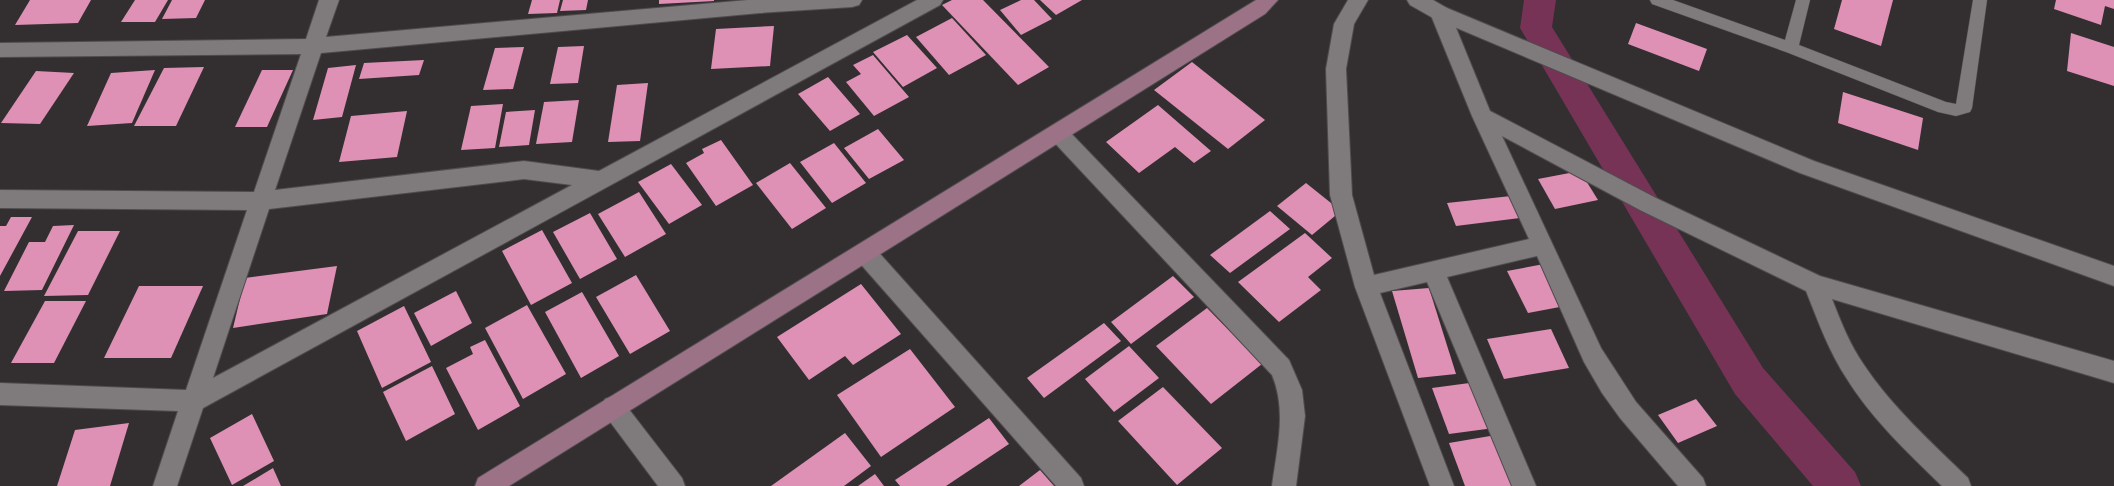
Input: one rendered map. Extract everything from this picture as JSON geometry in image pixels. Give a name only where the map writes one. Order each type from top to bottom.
[{"type":"main road","points":[[487,486],[1258,9],[1268,0]]},
{"type":"street","points":[[165,486],[329,0]]},
{"type":"street","points":[[0,50],[314,46],[761,3],[852,0]]},
{"type":"street","points":[[0,394],[193,401],[933,0]]},
{"type":"street","points":[[1358,0],[1344,24],[1336,69],[1341,195],[1366,287],[1442,486]]},
{"type":"street","points":[[1417,0],[1440,13],[1807,167],[2114,276]]},
{"type":"street","points":[[1440,13],[1482,116],[1543,245],[1592,355],[1610,385],[1628,410],[1694,486]]},
{"type":"street","points":[[1482,116],[1648,204],[1815,284],[2114,372]]},
{"type":"street","points":[[1058,133],[1281,368],[1290,390],[1293,416],[1284,486]]},
{"type":"street","points":[[0,199],[261,201],[524,170],[601,180]]},
{"type":"street","points":[[1366,287],[1543,245]]},
{"type":"street","points":[[865,253],[1072,486]]},
{"type":"street","points":[[1434,272],[1524,486]]},
{"type":"street","points":[[1815,284],[1840,344],[1863,382],[1927,455],[1959,486]]},
{"type":"street","points":[[613,408],[673,486]]},
{"type":"lane","points":[[1656,0],[1791,48],[1944,108],[1956,110],[1964,108],[1980,0]]},
{"type":"lane","points":[[1791,48],[1803,0]]},
{"type":"building","points":[[30,0],[91,0],[78,23],[15,25]]},
{"type":"building","points":[[135,0],[168,0],[155,22],[121,22]]},
{"type":"building","points":[[172,0],[205,0],[196,18],[162,19]]},
{"type":"building","points":[[532,0],[560,0],[557,13],[528,14]]},
{"type":"building","points":[[563,0],[588,0],[586,10],[560,11]]},
{"type":"building","points":[[659,0],[714,0],[714,1],[659,4]]},
{"type":"building","points":[[952,0],[983,0],[1049,67],[1018,85],[942,5]]},
{"type":"building","points":[[1021,0],[1034,0],[1052,19],[1021,35],[1000,10]]},
{"type":"building","points":[[1040,0],[1082,0],[1056,15]]},
{"type":"building","points":[[1842,0],[1893,0],[1881,46],[1834,29]]},
{"type":"building","points":[[2056,0],[2114,0],[2114,9],[2105,6],[2101,25],[2054,9]]},
{"type":"building","points":[[952,18],[986,55],[949,75],[916,37]]},
{"type":"building","points":[[1636,23],[1707,49],[1699,71],[1628,44]]},
{"type":"building","points":[[774,26],[770,66],[711,69],[716,29]]},
{"type":"building","points":[[2071,33],[2114,47],[2114,86],[2067,71]]},
{"type":"building","points":[[907,35],[937,68],[903,87],[873,52]]},
{"type":"building","points":[[584,46],[578,83],[550,84],[558,47]]},
{"type":"building","points":[[524,47],[513,89],[483,90],[495,48]]},
{"type":"building","points":[[873,55],[909,97],[874,116],[846,82],[861,74],[853,65]]},
{"type":"building","points":[[424,60],[419,75],[359,79],[364,63]]},
{"type":"building","points":[[1192,62],[1265,120],[1228,149],[1154,90]]},
{"type":"building","points":[[356,65],[342,117],[313,120],[328,68]]},
{"type":"building","points":[[204,67],[176,126],[134,126],[164,68]]},
{"type":"building","points":[[155,70],[132,123],[87,126],[111,73]]},
{"type":"building","points":[[262,70],[293,70],[267,127],[235,127]]},
{"type":"building","points":[[36,71],[74,73],[40,124],[1,123]]},
{"type":"building","points":[[828,77],[860,114],[830,131],[798,94]]},
{"type":"building","points":[[648,83],[640,141],[608,142],[617,85]]},
{"type":"building","points":[[1843,92],[1923,118],[1918,150],[1838,123]]},
{"type":"building","points":[[579,100],[572,142],[536,144],[544,102]]},
{"type":"building","points":[[503,104],[495,148],[461,150],[471,106]]},
{"type":"building","points":[[1158,105],[1211,151],[1194,163],[1175,147],[1139,173],[1106,142]]},
{"type":"building","points":[[535,110],[529,145],[499,147],[506,112]]},
{"type":"building","points":[[407,111],[397,157],[339,162],[351,116]]},
{"type":"building","points":[[878,129],[904,160],[869,179],[844,148]]},
{"type":"building","points":[[721,140],[753,185],[716,206],[686,163],[704,153],[702,149]]},
{"type":"building","points":[[834,143],[866,183],[832,203],[800,162]]},
{"type":"building","points":[[790,163],[826,208],[792,229],[756,183]]},
{"type":"building","points":[[671,164],[702,205],[669,224],[638,182]]},
{"type":"building","points":[[1580,171],[1598,200],[1555,209],[1538,179]]},
{"type":"building","points":[[1306,183],[1341,211],[1312,235],[1277,206]]},
{"type":"building","points":[[639,192],[666,234],[625,257],[598,214]]},
{"type":"building","points":[[1511,196],[1520,218],[1456,226],[1447,203]]},
{"type":"building","points":[[1270,211],[1290,229],[1230,273],[1210,255]]},
{"type":"building","points":[[590,213],[617,259],[580,279],[553,232]]},
{"type":"building","points":[[11,217],[32,217],[0,276],[0,226],[6,226]]},
{"type":"building","points":[[74,225],[42,290],[4,291],[29,242],[45,242],[53,226]]},
{"type":"building","points":[[542,230],[572,283],[531,305],[502,251]]},
{"type":"building","points":[[78,231],[120,231],[88,295],[44,296]]},
{"type":"building","points":[[1305,233],[1332,258],[1308,277],[1321,290],[1279,322],[1238,282]]},
{"type":"building","points":[[1544,264],[1565,306],[1528,313],[1507,271]]},
{"type":"building","points":[[337,266],[327,314],[233,328],[245,278]]},
{"type":"building","points":[[636,275],[670,331],[630,354],[596,297]]},
{"type":"building","points":[[1173,276],[1194,297],[1131,344],[1111,322]]},
{"type":"building","points":[[861,284],[901,334],[853,365],[845,356],[809,380],[777,337]]},
{"type":"building","points":[[139,286],[203,286],[171,358],[104,358]]},
{"type":"building","points":[[1429,288],[1456,374],[1418,378],[1392,291]]},
{"type":"building","points":[[456,291],[472,323],[431,346],[414,313]]},
{"type":"building","points":[[582,292],[619,356],[581,378],[545,312]]},
{"type":"building","points":[[45,301],[86,301],[54,363],[11,363]]},
{"type":"building","points":[[527,305],[566,374],[523,399],[485,328]]},
{"type":"building","points":[[404,306],[431,362],[382,388],[357,331]]},
{"type":"building","points":[[1207,308],[1262,364],[1211,404],[1156,346]]},
{"type":"building","points":[[1104,323],[1121,341],[1044,398],[1027,378]]},
{"type":"building","points":[[1551,329],[1569,368],[1504,379],[1487,339]]},
{"type":"building","points":[[485,340],[520,406],[478,430],[446,368],[473,354],[470,347]]},
{"type":"building","points":[[1129,346],[1159,378],[1114,412],[1085,379]]},
{"type":"building","points":[[910,349],[955,407],[881,457],[837,395]]},
{"type":"building","points":[[432,366],[455,414],[406,441],[383,392]]},
{"type":"building","points":[[1477,382],[1494,428],[1449,434],[1432,388]]},
{"type":"building","points":[[1163,387],[1222,448],[1177,485],[1118,421]]},
{"type":"building","points":[[1696,399],[1717,426],[1678,443],[1658,415]]},
{"type":"building","points":[[252,414],[274,461],[232,485],[210,438]]},
{"type":"building","points":[[989,418],[1009,444],[946,486],[900,486],[895,480]]},
{"type":"building","points":[[129,423],[110,486],[57,486],[75,430]]},
{"type":"building","points":[[845,433],[871,466],[844,486],[771,486]]},
{"type":"building","points":[[1496,435],[1517,486],[1465,486],[1449,443]]},
{"type":"building","points":[[273,468],[281,486],[243,486]]},
{"type":"building","points":[[1040,470],[1054,486],[1019,486]]},
{"type":"building","points":[[875,474],[884,486],[858,486]]},
{"type":"waterway","points":[[1540,0],[1536,28],[1749,381],[1840,486]]}]
